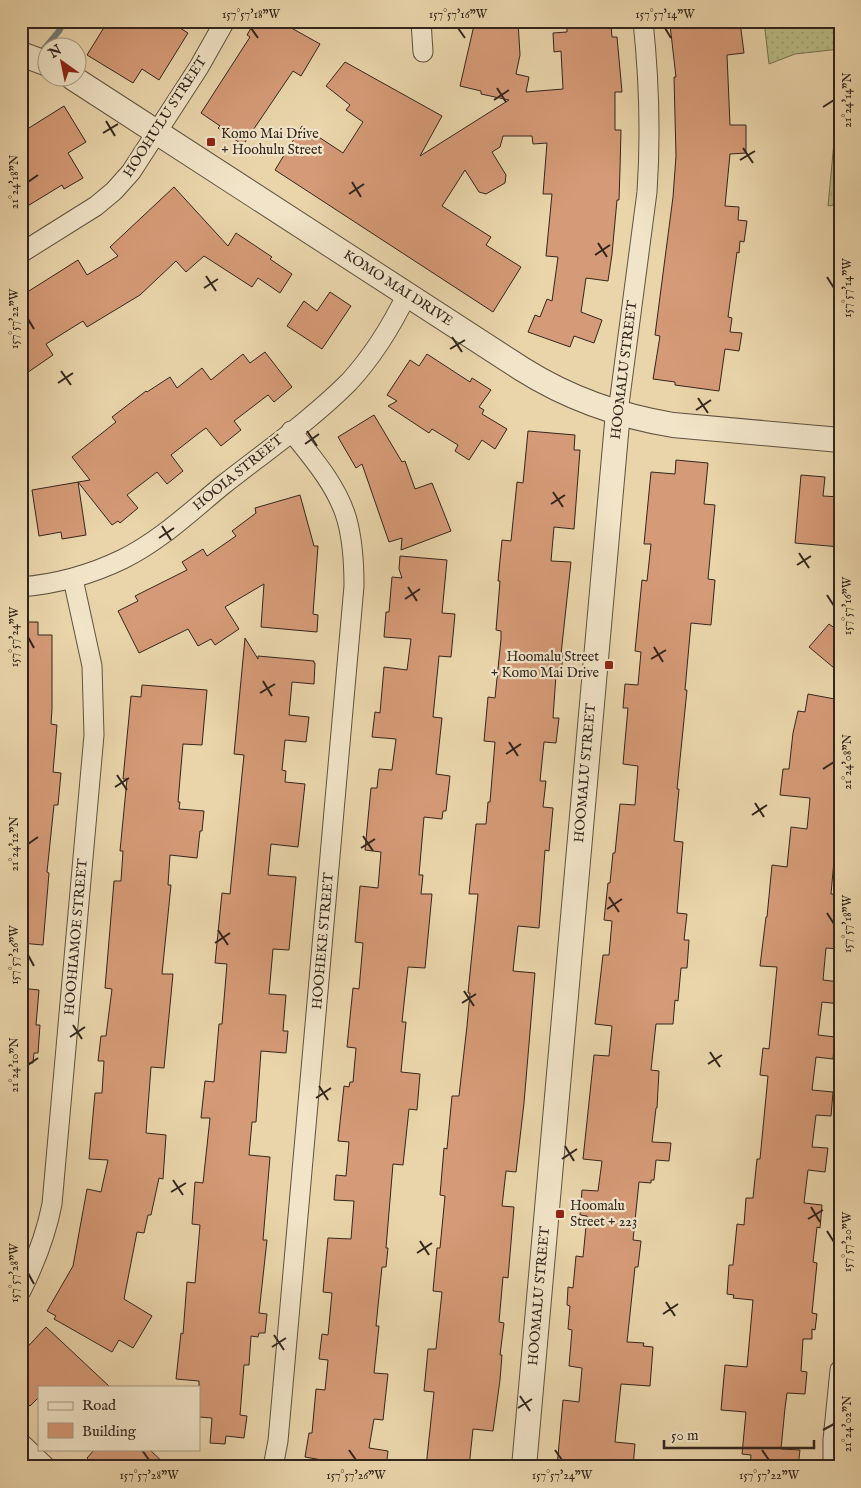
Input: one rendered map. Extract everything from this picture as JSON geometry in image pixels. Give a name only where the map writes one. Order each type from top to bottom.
[{"type":"street","name":"HOOHULU STREET","points":[[21,253],[76,219],[114,191],[131,172],[199,68],[225,21]]},
{"type":"street","points":[[421,21],[423,52]]},
{"type":"street","name":"HOOMALU STREET","points":[[524,1467],[618,412],[647,192],[649,95],[642,21]]},
{"type":"street","points":[[21,54],[38,60]]},
{"type":"street","name":"KOMO MAI DRIVE","points":[[88,88],[541,381],[583,401],[645,420],[673,425],[840,440]]},
{"type":"street","name":"HOOIA STREET","points":[[21,587],[73,579],[99,570],[144,547],[162,534],[322,406],[349,381],[382,339],[407,294]]},
{"type":"street","name":"HOOHEKE STREET","points":[[273,1467],[278,1441],[354,586],[354,560],[347,518],[326,478],[291,431]]},
{"type":"street","name":"HOOHIAMOE STREET","points":[[21,1291],[41,1246],[48,1226],[52,1204],[94,735],[92,666],[73,579]]},
{"type":"street","points":[[833,1467],[833,1440],[840,1370]]},
{"type":"street","points":[[21,1443],[46,1467]]},
{"type":"green space","points":[[764,21],[840,21],[840,49],[795,54],[769,64]]},
{"type":"green space","points":[[840,78],[840,204],[828,206]]},
{"type":"building","points":[[108,21],[169,21],[188,33],[159,80],[142,69],[133,83],[88,56]]},
{"type":"building","points":[[255,21],[279,21],[320,44],[301,76],[293,71],[243,145],[218,128],[220,126],[201,113],[250,37],[247,35]]},
{"type":"building","points":[[475,21],[518,21],[520,55],[516,74],[529,77],[526,92],[563,89],[561,51],[554,52],[553,33],[567,32],[567,28],[611,25],[612,37],[617,37],[622,92],[615,92],[615,130],[621,130],[619,200],[617,200],[612,254],[608,281],[586,278],[581,312],[602,320],[594,343],[574,336],[570,347],[528,332],[535,315],[540,317],[547,299],[552,301],[558,257],[546,256],[552,194],[543,194],[547,143],[533,144],[532,136],[503,136],[500,147],[492,152],[506,175],[505,183],[486,194],[479,192],[465,170],[442,206],[491,237],[486,245],[521,267],[493,312],[275,170],[302,126],[343,153],[363,122],[346,110],[350,105],[326,86],[345,62],[442,116],[420,156],[509,100],[481,94],[481,91],[460,86]]},
{"type":"building","points":[[696,22],[696,26],[740,22],[744,53],[727,55],[730,125],[746,125],[746,153],[730,154],[725,206],[739,207],[738,220],[747,221],[744,242],[740,241],[739,253],[737,252],[728,317],[732,318],[730,332],[742,333],[739,351],[725,349],[719,391],[675,385],[675,382],[653,379],[660,336],[655,335],[673,197],[676,156],[674,77],[676,77],[670,25]]},
{"type":"building","points":[[64,106],[86,142],[68,153],[83,178],[64,189],[62,185],[21,210],[21,133]]},
{"type":"building","points":[[174,187],[228,246],[236,233],[272,257],[270,259],[292,274],[280,293],[258,278],[252,287],[204,256],[186,272],[176,261],[140,295],[87,327],[83,321],[46,344],[53,355],[21,377],[21,296],[78,260],[87,275],[118,256],[110,247]]},
{"type":"building","points":[[330,292],[351,306],[322,349],[287,326],[304,301],[317,311]]},
{"type":"building","points":[[265,352],[292,387],[274,402],[268,395],[234,421],[241,430],[221,446],[206,428],[171,455],[183,471],[167,484],[157,472],[127,495],[138,508],[120,523],[118,521],[112,525],[78,482],[90,480],[72,457],[116,422],[112,417],[146,391],[170,377],[177,388],[202,368],[211,380],[243,354],[250,363]]},
{"type":"building","points":[[427,354],[470,382],[472,378],[491,390],[479,407],[484,410],[482,414],[507,429],[495,449],[482,440],[469,460],[455,451],[458,445],[432,429],[429,433],[388,406],[397,401],[387,395],[410,360],[419,366]]},
{"type":"building","points":[[374,415],[402,462],[405,461],[415,489],[432,483],[451,531],[401,550],[402,538],[389,542],[362,464],[356,468],[338,437]]},
{"type":"building","points":[[528,431],[575,435],[574,450],[580,450],[574,529],[554,527],[551,561],[571,562],[561,654],[563,654],[561,675],[556,675],[553,718],[559,718],[556,743],[544,742],[540,781],[546,781],[543,807],[553,808],[549,851],[545,850],[539,928],[518,926],[513,971],[535,973],[516,1172],[506,1171],[502,1206],[514,1207],[508,1278],[503,1277],[499,1322],[504,1323],[500,1355],[502,1355],[500,1380],[493,1431],[473,1429],[469,1467],[426,1467],[434,1392],[424,1391],[428,1349],[436,1349],[442,1292],[433,1291],[437,1248],[440,1248],[445,1196],[440,1195],[444,1148],[447,1149],[452,1096],[459,1096],[467,1026],[470,993],[468,993],[478,894],[469,894],[476,824],[486,824],[488,802],[490,802],[495,742],[484,741],[488,697],[495,698],[501,639],[501,631],[496,630],[502,540],[511,541],[517,482],[523,483]]},
{"type":"building","points":[[676,460],[708,463],[704,504],[715,505],[708,579],[715,580],[711,625],[691,623],[685,690],[687,690],[677,789],[679,789],[674,841],[683,842],[677,913],[687,914],[684,940],[689,940],[687,968],[681,968],[678,1001],[675,1000],[673,1024],[656,1024],[651,1070],[659,1071],[657,1108],[652,1142],[671,1143],[669,1161],[656,1160],[654,1180],[651,1180],[651,1183],[639,1182],[633,1240],[641,1241],[638,1267],[635,1267],[627,1342],[644,1343],[643,1346],[653,1347],[650,1386],[621,1384],[615,1442],[635,1444],[633,1467],[557,1467],[563,1400],[579,1402],[582,1368],[569,1366],[572,1330],[568,1329],[570,1306],[567,1305],[568,1287],[573,1288],[576,1256],[583,1257],[587,1216],[580,1215],[582,1190],[598,1191],[602,1161],[583,1159],[594,1055],[609,1056],[612,1026],[595,1024],[603,955],[609,955],[612,921],[604,920],[608,883],[610,883],[613,853],[615,853],[620,804],[635,805],[638,766],[623,764],[628,708],[623,708],[625,684],[638,685],[641,652],[635,651],[642,580],[647,581],[651,544],[644,544],[651,472],[675,474]]},
{"type":"building","points":[[801,475],[825,477],[823,496],[840,497],[840,547],[795,543]]},
{"type":"building","points":[[78,482],[86,535],[62,539],[61,532],[39,536],[32,490]]},
{"type":"building","points":[[300,495],[314,546],[318,546],[313,614],[318,615],[317,632],[261,627],[264,584],[225,607],[239,629],[215,645],[211,639],[198,646],[188,629],[139,653],[118,611],[138,601],[135,596],[187,570],[182,562],[203,549],[207,556],[236,536],[232,531],[256,513],[255,508]]},
{"type":"building","points":[[400,556],[447,560],[442,613],[455,614],[451,657],[439,656],[433,717],[442,718],[436,774],[450,776],[446,811],[443,811],[442,819],[424,817],[419,875],[423,875],[421,894],[432,894],[425,968],[408,967],[402,1022],[406,1022],[401,1072],[420,1074],[417,1110],[409,1109],[403,1165],[393,1164],[386,1248],[388,1248],[386,1267],[382,1267],[376,1326],[379,1326],[374,1373],[388,1374],[383,1420],[374,1419],[369,1448],[388,1451],[386,1467],[330,1467],[321,1465],[322,1460],[305,1457],[309,1433],[312,1433],[316,1389],[325,1390],[328,1360],[319,1359],[322,1334],[328,1335],[332,1293],[323,1292],[328,1238],[351,1239],[354,1201],[334,1200],[336,1175],[346,1176],[349,1142],[338,1141],[344,1086],[349,1087],[350,1082],[353,1082],[356,1048],[347,1047],[353,988],[359,989],[363,943],[355,942],[360,886],[378,888],[381,852],[365,850],[371,788],[377,788],[379,769],[392,770],[396,739],[372,737],[375,712],[380,713],[384,667],[407,670],[411,639],[384,637],[386,612],[389,612],[392,577],[402,578],[399,569]]},
{"type":"building","points":[[21,622],[38,622],[38,635],[52,635],[51,724],[57,725],[53,772],[61,773],[58,805],[54,805],[47,872],[49,873],[43,945],[21,943]]},
{"type":"building","points":[[829,624],[840,632],[840,673],[809,647]]},
{"type":"building","points":[[245,638],[258,659],[258,656],[314,661],[314,684],[292,682],[289,715],[309,717],[306,742],[285,740],[282,770],[286,771],[285,782],[305,784],[298,847],[271,844],[268,875],[296,877],[289,950],[273,949],[269,994],[286,995],[283,1031],[288,1031],[286,1053],[261,1051],[256,1122],[252,1122],[249,1155],[270,1157],[263,1240],[267,1240],[259,1313],[267,1314],[265,1333],[259,1333],[258,1337],[251,1336],[249,1365],[244,1365],[240,1415],[247,1416],[244,1438],[226,1436],[225,1444],[210,1443],[212,1418],[200,1417],[199,1381],[176,1379],[181,1333],[183,1334],[187,1282],[195,1283],[200,1225],[192,1224],[195,1182],[203,1183],[210,1118],[201,1118],[205,1081],[214,1082],[219,1024],[222,1024],[227,964],[215,963],[222,893],[230,894],[244,755],[234,754]]},
{"type":"building","points":[[142,685],[207,690],[202,745],[183,744],[178,802],[180,802],[179,809],[204,811],[197,858],[170,855],[168,885],[171,885],[162,974],[173,974],[164,1068],[151,1067],[146,1133],[166,1135],[163,1179],[159,1178],[151,1215],[148,1215],[144,1233],[137,1232],[124,1299],[152,1316],[133,1348],[119,1340],[112,1352],[54,1319],[56,1316],[47,1311],[73,1266],[87,1189],[101,1192],[108,1160],[89,1159],[95,1093],[102,1093],[104,1061],[98,1061],[101,1036],[106,1036],[112,989],[105,988],[114,881],[121,881],[123,851],[120,851],[127,779],[123,779],[131,696],[141,697]]},
{"type":"building","points":[[808,694],[840,700],[840,838],[836,838],[831,894],[840,895],[840,949],[826,948],[823,980],[840,982],[840,1004],[822,1002],[818,1035],[835,1037],[833,1059],[816,1057],[812,1090],[833,1092],[831,1116],[816,1115],[812,1147],[828,1148],[825,1172],[808,1170],[804,1203],[822,1205],[820,1228],[817,1227],[813,1262],[817,1263],[812,1313],[817,1314],[815,1330],[812,1329],[812,1339],[803,1339],[801,1371],[807,1372],[805,1394],[787,1393],[785,1408],[781,1449],[800,1450],[798,1467],[750,1467],[751,1455],[742,1454],[746,1412],[721,1410],[725,1365],[747,1367],[753,1300],[733,1298],[734,1295],[727,1294],[729,1265],[733,1265],[737,1224],[744,1225],[746,1198],[753,1198],[757,1159],[760,1159],[768,1076],[760,1075],[763,1048],[769,1049],[777,967],[760,966],[772,865],[787,867],[791,827],[807,829],[810,798],[780,795],[783,769],[789,769],[793,733],[798,711],[805,712]]},
{"type":"building","points":[[21,988],[39,990],[36,1025],[40,1025],[38,1053],[34,1053],[33,1063],[21,1063]]},
{"type":"building","points":[[46,1327],[109,1386],[38,1386],[38,1398],[30,1406],[21,1398],[21,1354]]},
{"type":"building","points":[[94,1450],[150,1450],[168,1467],[96,1467],[87,1458]]},
{"type":"waterway","points":[[53,38],[65,21]]},
{"type":"waterway","points":[[21,76],[32,63]]},
{"type":"place","name":"Komo Mai Drive + Hoohulu Street","points":[[211,142]]},
{"type":"place","name":"Hoomalu Street + Komo Mai Drive","points":[[609,665]]},
{"type":"place","name":"Hoomalu Street + 223","points":[[560,1214]]}]
